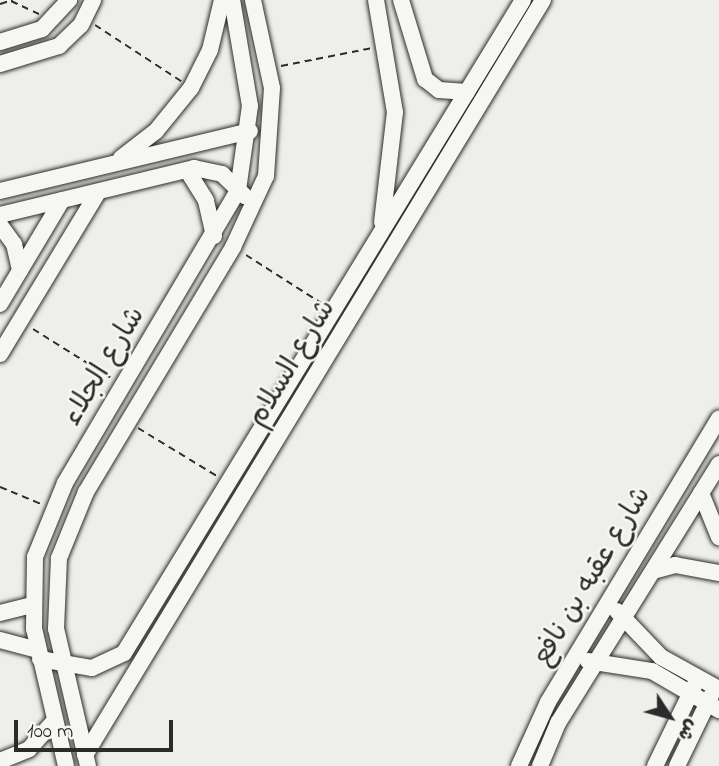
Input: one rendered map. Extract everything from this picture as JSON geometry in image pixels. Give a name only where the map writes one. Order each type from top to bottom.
[{"type":"street","points":[[0,42],[54,20],[69,0]]},
{"type":"street","points":[[0,64],[52,50],[86,18],[93,0]]},
{"type":"street","points":[[112,164],[156,131],[191,88],[210,50],[222,0]]},
{"type":"street","name":"شارع الجلاء","points":[[66,766],[39,655],[31,605],[36,557],[51,508],[214,236],[238,190],[250,131],[250,106],[232,0]]},
{"type":"street","name":"شارع الجلاء","points":[[86,760],[64,664],[55,594],[59,558],[70,524],[255,205],[271,155],[272,103],[270,68],[253,0]]},
{"type":"street","points":[[376,0],[386,45],[395,146],[373,245],[390,255]]},
{"type":"street","points":[[401,0],[425,79],[439,90],[467,92]]},
{"type":"street","name":"شارع السلام","points":[[86,760],[543,0]]},
{"type":"street","name":"شارع السلام","points":[[0,640],[64,664],[104,666],[124,653],[519,3]]},
{"type":"street","points":[[250,106],[272,103]]},
{"type":"street","points":[[0,191],[250,131]]},
{"type":"street","points":[[0,215],[187,170],[215,171],[255,205]]},
{"type":"street","points":[[187,170],[206,201],[214,236]]},
{"type":"street","points":[[0,354],[98,192]]},
{"type":"street","points":[[0,304],[62,200]]},
{"type":"street","points":[[0,225],[14,244],[20,270]]},
{"type":"street","name":"شارع عقبه بن نافع","points":[[519,766],[576,655],[719,419]]},
{"type":"street","name":"شارع عقبه بن نافع","points":[[540,766],[594,665],[719,464]]},
{"type":"street","points":[[701,493],[719,537]]},
{"type":"street","points":[[653,571],[675,565],[719,573]]},
{"type":"street","points":[[607,604],[625,616],[661,657],[717,688],[713,706],[677,766]]},
{"type":"street","points":[[0,613],[31,605]]},
{"type":"street","points":[[576,655],[594,665],[633,665],[691,692],[713,706]]},
{"type":"street","points":[[655,766],[698,677]]},
{"type":"street","points":[[0,761],[29,749],[55,720]]},
{"type":"path","points":[[0,4],[12,0],[54,20]]},
{"type":"path","points":[[86,18],[191,88]]},
{"type":"path","points":[[270,68],[386,45]]},
{"type":"path","points":[[233,247],[333,312]]},
{"type":"path","points":[[20,321],[124,386]]},
{"type":"path","points":[[129,422],[229,483]]},
{"type":"path","points":[[0,487],[51,508]]}]
